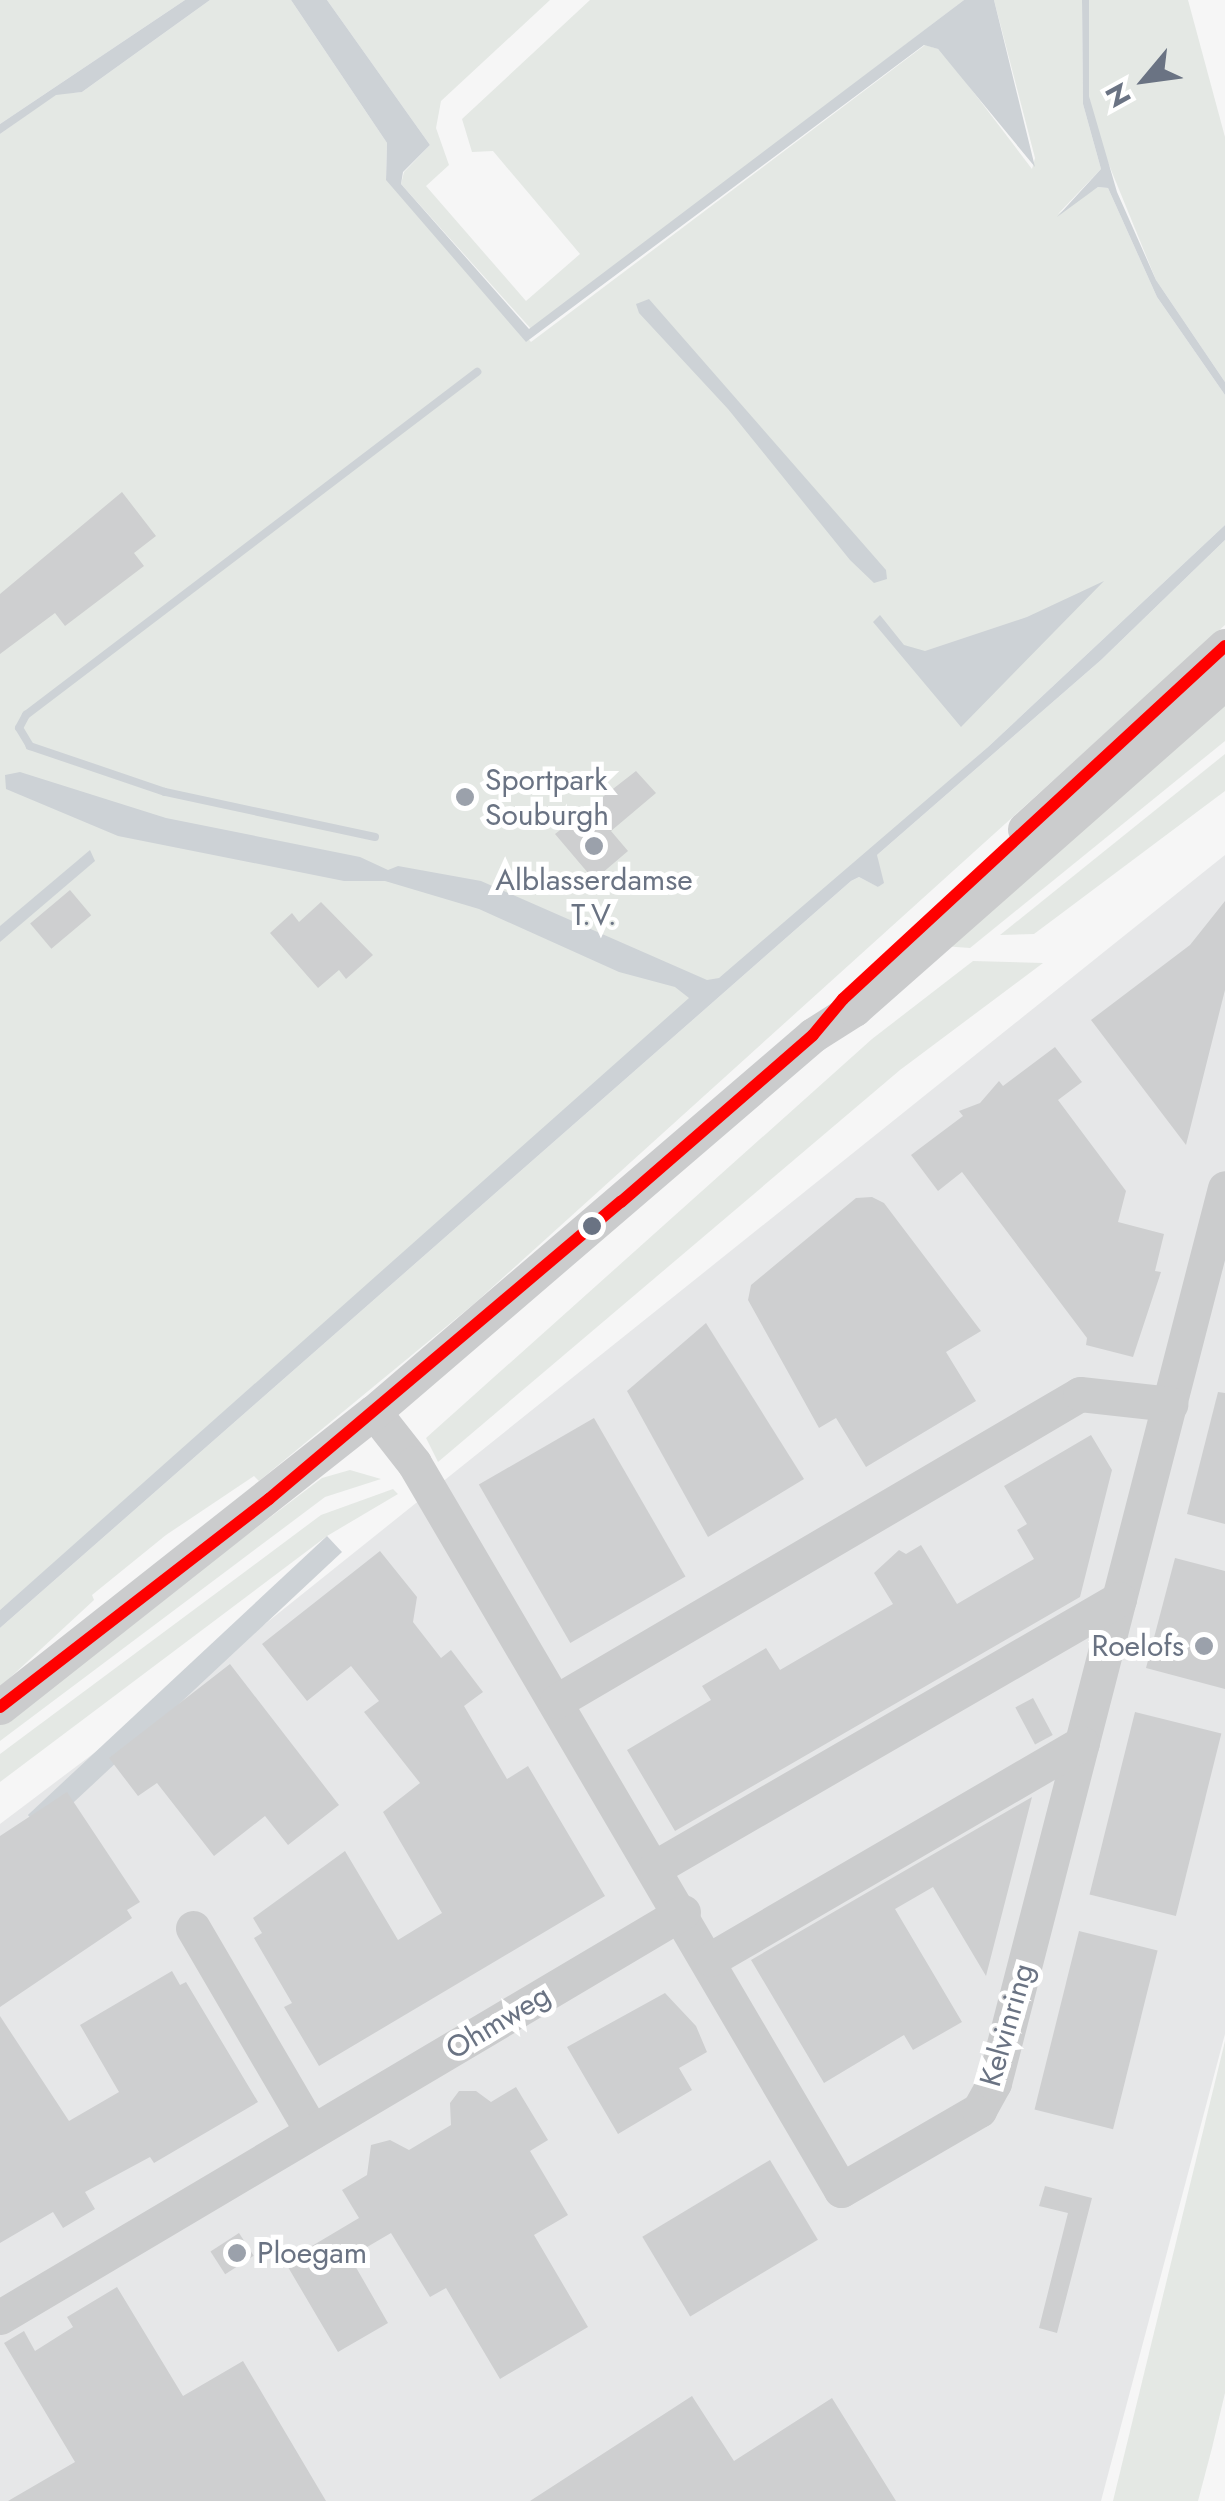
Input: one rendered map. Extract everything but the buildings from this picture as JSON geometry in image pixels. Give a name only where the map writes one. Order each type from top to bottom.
[{"type":"street","points":[[812,1035],[843,999],[1225,646]]},
{"type":"street","points":[[0,1707],[374,1412],[812,1035],[854,1008],[1225,682]]},
{"type":"street","name":"Kelvinring","points":[[374,1412],[414,1463],[711,1959],[841,2190],[979,2110],[994,2083],[1225,1188]]},
{"type":"street","points":[[556,1701],[1080,1394],[1170,1404]]},
{"type":"street","points":[[656,1867],[1119,1598]]},
{"type":"street","points":[[711,1959],[1082,1743]]},
{"type":"street","name":"Ohmweg","points":[[0,2318],[683,1912]]},
{"type":"street","points":[[192,1928],[312,2132]]},
{"type":"shaded area","points":[[0,0],[185,0],[0,124]]},
{"type":"shaded area","points":[[185,0],[210,0],[82,92],[56,95],[0,134],[0,124]]},
{"type":"shaded area","name":"Sportpark Souburgh","points":[[210,0],[291,0],[387,143],[386,178],[531,342],[925,45],[938,49],[1032,169],[1035,158],[994,0],[1082,0],[1083,104],[1101,169],[1058,214],[1098,187],[1108,188],[1157,297],[1225,395],[1225,525],[988,747],[0,1610],[0,134],[56,94],[82,92]]},
{"type":"shaded area","points":[[291,0],[327,0],[430,145],[403,172],[401,184],[529,329],[964,0],[994,0],[1035,167],[938,49],[924,45],[526,342],[386,180],[387,143]]},
{"type":"shaded area","points":[[327,0],[550,0],[441,101],[436,128],[449,165],[426,186],[526,301],[580,254],[493,151],[472,152],[462,119],[590,0],[964,0],[532,330],[401,184],[404,172],[430,145]]},
{"type":"shaded area","points":[[1082,0],[1089,0],[1089,96],[1117,192],[1156,280],[1225,382],[1225,395],[1157,297],[1108,188],[1098,187],[1057,217],[1101,169],[1083,104]]},
{"type":"shaded area","points":[[1089,0],[1188,0],[1225,137],[1225,382],[1156,280],[1098,138],[1089,96]]},
{"type":"shaded area","points":[[649,299],[886,570],[887,579],[874,583],[850,560],[728,409],[639,313],[636,304]]},
{"type":"shaded area","points":[[1225,525],[1225,540],[1101,660],[877,855],[884,883],[878,887],[859,877],[851,881],[0,1628],[0,1610],[689,998],[675,987],[619,972],[479,909],[385,881],[344,881],[118,836],[6,789],[5,775],[20,772],[166,818],[360,857],[388,870],[398,866],[481,881],[707,980],[719,978],[988,747]]},
{"type":"shaded area","points":[[1225,540],[1225,625],[475,1303],[259,1481],[254,1476],[166,1535],[92,1595],[94,1600],[0,1687],[0,1628],[851,881],[859,877],[879,887],[877,855],[1101,660]]},
{"type":"shaded area","points":[[1104,581],[961,727],[873,622],[880,615],[904,645],[925,651],[1027,617]]},
{"type":"shaded area","points":[[1225,698],[1225,741],[970,948],[943,946]]},
{"type":"shaded area","points":[[1225,754],[1225,791],[1034,934],[1000,935]]},
{"type":"shaded area","points":[[90,850],[95,861],[0,942],[0,926]]},
{"type":"shaded area","points":[[1225,855],[1225,2034],[1101,2501],[0,2501],[0,1824],[265,1624]]},
{"type":"shaded area","points":[[973,961],[1043,963],[900,1070],[438,1462],[426,1438],[872,1039]]},
{"type":"shaded area","points":[[350,1470],[381,1479],[325,1497],[0,1741],[0,1722],[322,1478]]},
{"type":"shaded area","points":[[393,1489],[398,1494],[327,1536],[0,1782],[0,1754],[321,1515]]},
{"type":"shaded area","points":[[327,1536],[342,1552],[43,1831],[28,1815]]},
{"type":"shaded area","points":[[1225,2041],[1225,2393],[1212,2448],[1198,2501],[1113,2501]]},
{"type":"waterway","points":[[375,837],[165,792],[30,746],[19,728],[26,715],[477,372]]},
{"type":"transit line","points":[[0,1707],[269,1499],[621,1202],[813,1035],[843,999],[1225,646]]},
{"type":"place","name":"Sportpark Souburgh","points":[[465,797]]},
{"type":"place","name":"Alblasserdamse T.V.","points":[[594,846]]},
{"type":"place","name":"Roelofs","points":[[1204,1646]]},
{"type":"place","name":"Ploegam","points":[[237,2253]]}]
